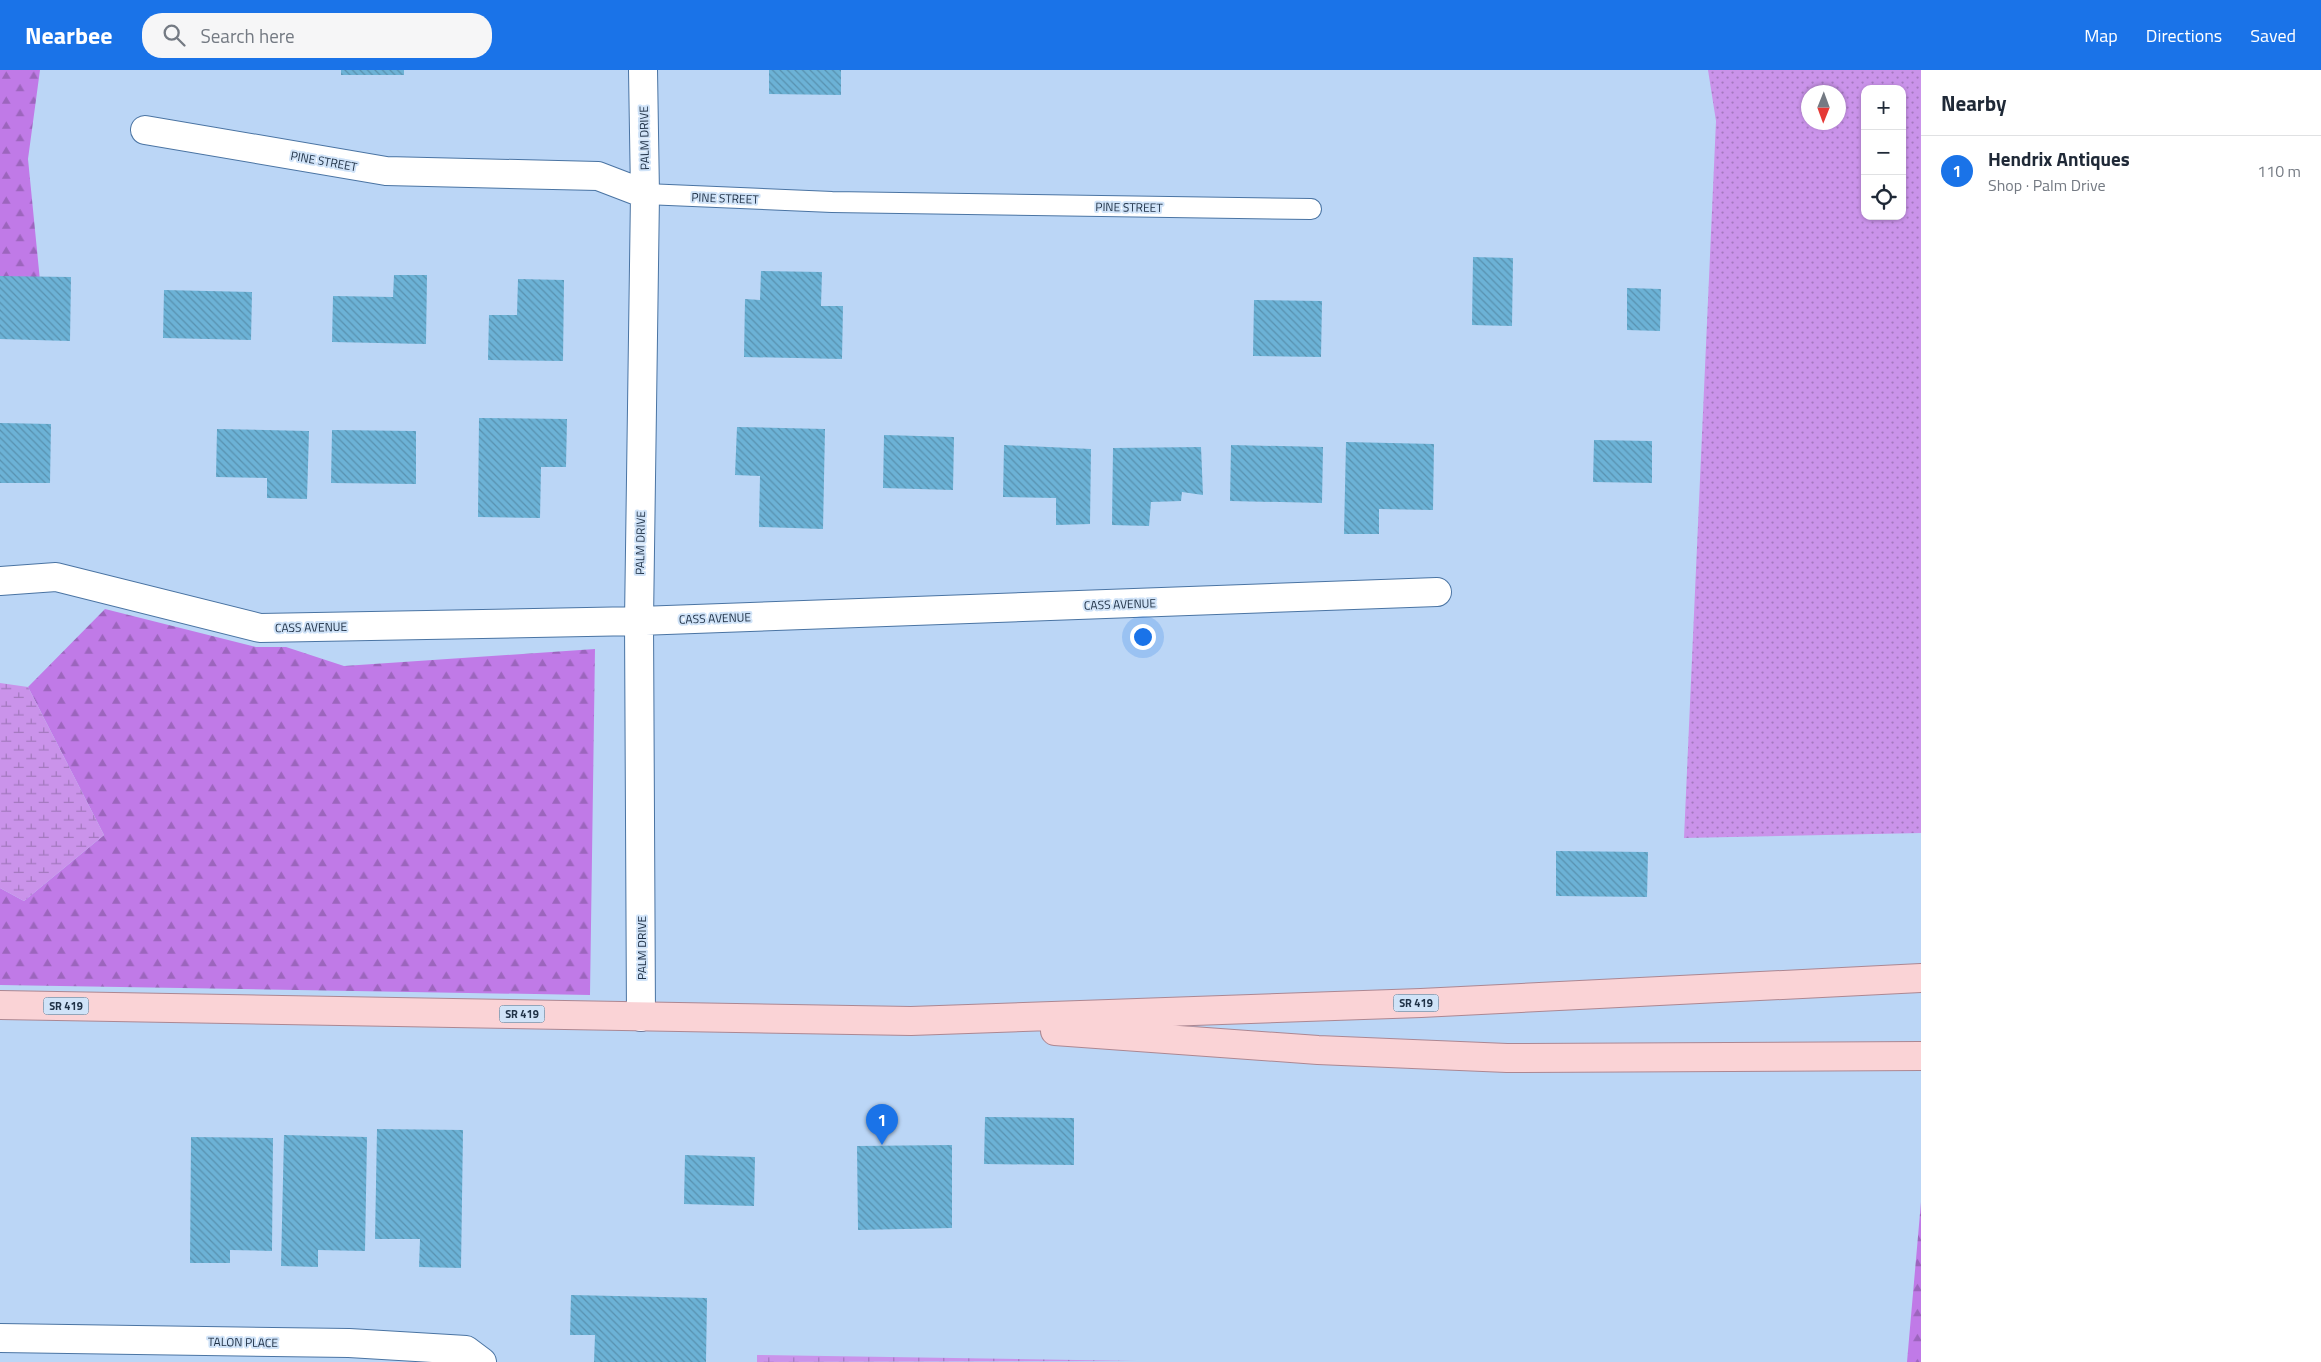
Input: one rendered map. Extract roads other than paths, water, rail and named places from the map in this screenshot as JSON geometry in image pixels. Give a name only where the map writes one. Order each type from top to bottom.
[{"type":"main road","name":"SR 419","points":[[911,1021],[1421,1003],[1921,978]]},
{"type":"main road","name":"SR 419","points":[[0,1005],[911,1021],[1318,1050],[1507,1058],[1921,1056]]},
{"type":"street","name":"PALM DRIVE","points":[[641,1016],[639,621],[645,194],[643,70]]},
{"type":"street","name":"PINE STREET","points":[[145,130],[386,171],[598,176],[645,194]]},
{"type":"street","name":"CASS AVENUE","points":[[0,581],[56,577],[260,628],[639,621],[1437,592]]},
{"type":"street","name":"TALON PLACE","points":[[0,1338],[349,1343],[466,1350],[482,1362]]},
{"type":"lane","name":"PINE STREET","points":[[645,194],[832,202],[1311,209]]},
{"type":"place","name":"Hendrix Antiques","points":[[882,1145]]}]
